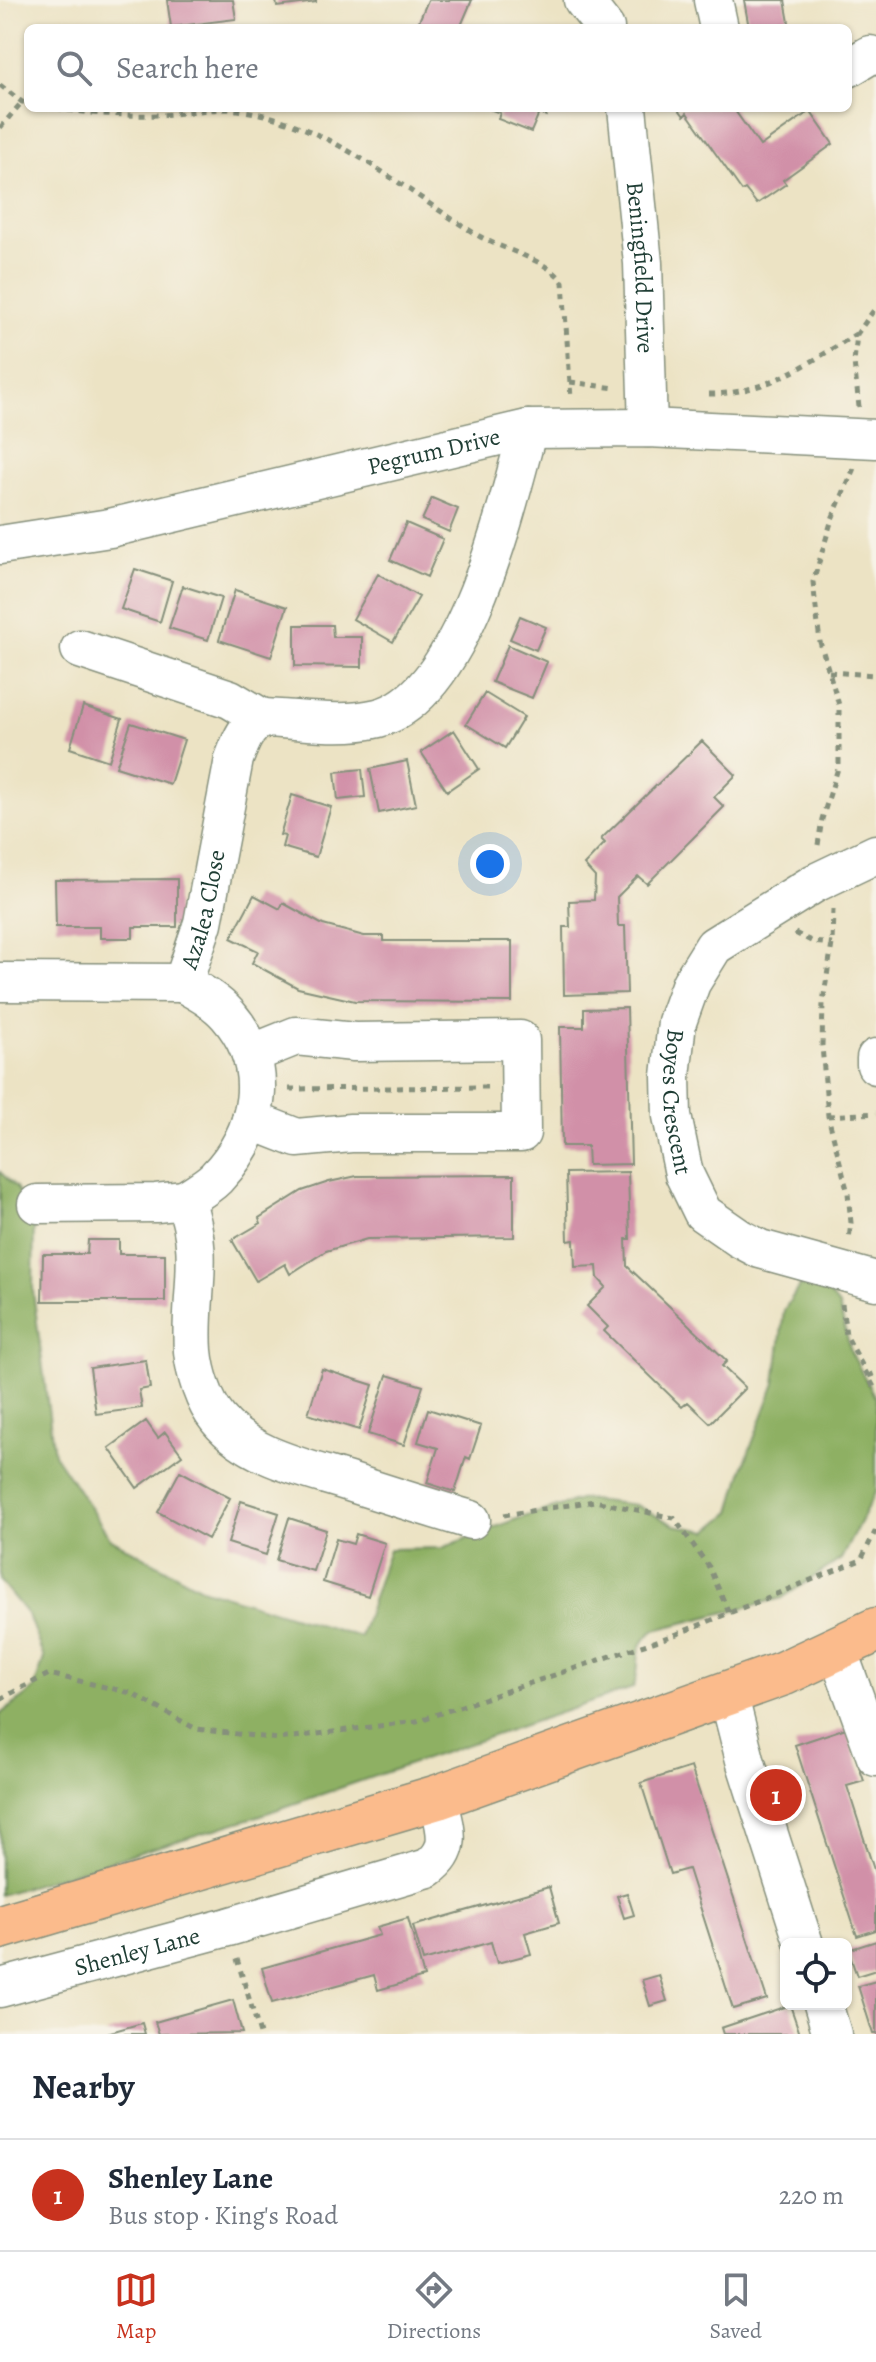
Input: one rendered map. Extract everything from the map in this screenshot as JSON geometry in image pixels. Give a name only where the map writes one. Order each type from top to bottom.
[{"type":"main road","points":[[0,1927],[438,1797],[784,1673],[876,1630]]},
{"type":"street","points":[[583,0],[602,24]]},
{"type":"street","points":[[713,0],[718,24]]},
{"type":"street","name":"Beningfield Drive","points":[[627,112],[643,263],[648,410]]},
{"type":"street","name":"Pegrum Drive","points":[[0,545],[110,528],[528,429],[572,427],[648,410],[868,438]]},
{"type":"street","points":[[80,649],[230,699],[262,718],[349,722],[380,718],[403,707],[422,693],[437,675],[489,566],[528,429]]},
{"type":"street","name":"Azalea Close","points":[[253,1088],[228,1014],[183,983],[203,923],[234,759],[243,734],[251,724],[262,718]]},
{"type":"street","name":"Boyes Crescent","points":[[859,1276],[760,1249],[703,1213],[684,1174],[672,1116],[671,1076],[677,1022],[691,983],[714,946],[824,878],[876,854]]},
{"type":"street","points":[[0,982],[183,983]]},
{"type":"street","points":[[37,1204],[185,1200],[213,1181],[231,1161],[246,1136],[253,1088],[296,1036],[354,1042],[520,1040],[521,1133],[351,1133],[297,1138],[253,1088]]},
{"type":"street","points":[[876,1058],[876,1065]]},
{"type":"street","points":[[185,1200],[194,1222],[198,1250],[193,1352],[202,1389],[218,1419],[245,1443],[282,1460],[471,1520]]},
{"type":"street","points":[[837,1649],[876,1757]]},
{"type":"street","points":[[728,1693],[745,1760],[802,1938]]},
{"type":"street","name":"Shenley Lane","points":[[0,1988],[228,1927],[428,1868],[438,1861],[446,1845],[438,1797]]},
{"type":"street","points":[[825,2010],[832,2034]]},
{"type":"path","points":[[0,85],[24,101]]},
{"type":"path","points":[[0,128],[24,103]]},
{"type":"path","points":[[77,112],[158,115],[204,112]]},
{"type":"path","points":[[245,112],[280,119],[337,144],[482,238],[555,270],[563,282],[572,427]]},
{"type":"path","points":[[703,394],[734,394],[791,374],[857,334],[876,307]]},
{"type":"path","points":[[857,334],[854,362],[868,438],[832,519],[813,582],[820,642],[839,705],[839,765],[822,819],[818,847],[834,916],[823,1002],[822,1046],[828,1116],[848,1193],[859,1276],[841,1297],[846,1335],[876,1391]]},
{"type":"path","points":[[570,382],[648,410]]},
{"type":"path","points":[[829,672],[876,675]]},
{"type":"path","points":[[253,1088],[520,1086]]},
{"type":"path","points":[[828,1116],[876,1113]]},
{"type":"path","points":[[868,1376],[876,1373]]},
{"type":"path","points":[[471,1520],[595,1501],[674,1518],[709,1567],[729,1613]]},
{"type":"path","points":[[0,1699],[49,1674],[131,1693],[196,1729],[279,1739],[417,1721],[677,1634],[861,1560],[876,1530]]},
{"type":"path","points":[[228,1927],[260,2034]]},
{"type":"green space","points":[[0,1172],[16,1187],[34,1222],[33,1291],[54,1454],[111,1539],[201,1588],[360,1637],[389,1549],[442,1548],[514,1520],[582,1499],[636,1505],[674,1525],[708,1531],[731,1512],[744,1465],[775,1383],[784,1310],[800,1285],[827,1291],[839,1306],[851,1352],[876,1399],[876,1491],[841,1559],[782,1598],[655,1630],[642,1644],[633,1688],[255,1817],[0,1895],[0,1715],[34,1689],[44,1658],[28,1615],[0,1581]]},
{"type":"building","points":[[167,0],[233,0],[236,19],[171,24]]},
{"type":"building","points":[[276,0],[316,0],[316,2],[277,7]]},
{"type":"building","points":[[428,0],[472,0],[462,24],[418,24]]},
{"type":"building","points":[[744,0],[785,0],[789,24],[748,24]]},
{"type":"building","points":[[497,112],[548,112],[546,116],[539,113],[531,132],[498,119],[500,113]]},
{"type":"building","points":[[681,112],[736,112],[760,146],[811,112],[833,144],[783,180],[786,184],[757,204],[745,189],[742,191],[687,113],[684,116]]},
{"type":"building","points":[[432,498],[458,509],[449,532],[422,520]]},
{"type":"building","points":[[406,523],[443,539],[427,577],[390,560]]},
{"type":"building","points":[[135,569],[172,581],[160,622],[121,609]]},
{"type":"building","points":[[378,574],[419,597],[393,642],[353,619]]},
{"type":"building","points":[[183,586],[221,598],[208,640],[169,628]]},
{"type":"building","points":[[235,590],[287,607],[271,657],[219,640]]},
{"type":"building","points":[[520,616],[546,627],[536,650],[510,639]]},
{"type":"building","points":[[295,625],[332,625],[333,637],[362,637],[362,667],[295,666]]},
{"type":"building","points":[[508,645],[547,662],[532,698],[492,682]]},
{"type":"building","points":[[485,693],[524,717],[505,748],[466,724]]},
{"type":"building","points":[[83,706],[122,719],[109,761],[70,748]]},
{"type":"building","points":[[131,723],[184,740],[170,784],[116,767]]},
{"type":"building","points":[[454,730],[479,769],[447,791],[421,752]]},
{"type":"building","points":[[702,741],[736,775],[714,797],[724,807],[647,884],[638,876],[617,897],[618,926],[625,926],[627,993],[564,995],[563,927],[570,927],[569,901],[594,900],[595,877],[584,865],[605,843],[601,839]]},
{"type":"building","points":[[407,761],[416,805],[379,813],[370,769]]},
{"type":"building","points":[[362,769],[365,797],[338,800],[335,772]]},
{"type":"building","points":[[292,795],[331,807],[316,857],[282,847],[285,836],[280,835]]},
{"type":"building","points":[[177,879],[177,927],[133,927],[133,938],[100,938],[100,927],[56,927],[55,880]]},
{"type":"building","points":[[254,895],[280,909],[283,903],[323,925],[364,936],[384,936],[384,941],[512,941],[512,1002],[355,1001],[298,988],[252,963],[258,951],[231,938]]},
{"type":"building","points":[[627,1008],[631,1164],[588,1165],[587,1146],[562,1146],[560,1027],[584,1027],[584,1009]]},
{"type":"building","points":[[628,1172],[630,1239],[626,1239],[627,1266],[727,1361],[722,1366],[745,1388],[710,1423],[688,1402],[682,1407],[604,1331],[608,1327],[587,1306],[606,1287],[598,1278],[597,1266],[575,1267],[574,1240],[568,1241],[566,1173]]},
{"type":"building","points":[[514,1175],[514,1237],[367,1239],[326,1251],[290,1274],[285,1264],[256,1281],[232,1240],[261,1223],[259,1218],[302,1191],[329,1182],[357,1176]]},
{"type":"building","points":[[88,1240],[119,1240],[119,1254],[165,1254],[165,1301],[42,1301],[43,1254],[87,1254]]},
{"type":"building","points":[[146,1360],[150,1388],[139,1390],[142,1408],[96,1414],[90,1368]]},
{"type":"building","points":[[322,1369],[373,1385],[359,1430],[308,1414]]},
{"type":"building","points":[[387,1375],[423,1386],[404,1445],[368,1434]]},
{"type":"building","points":[[428,1409],[481,1426],[470,1459],[466,1457],[455,1492],[427,1483],[438,1448],[418,1442]]},
{"type":"building","points":[[146,1421],[158,1438],[165,1432],[182,1455],[137,1488],[109,1448]]},
{"type":"building","points":[[180,1471],[230,1498],[208,1539],[158,1512]]},
{"type":"building","points":[[241,1501],[279,1513],[266,1555],[228,1543]]},
{"type":"building","points":[[289,1518],[326,1530],[313,1571],[276,1560]]},
{"type":"building","points":[[356,1534],[385,1543],[368,1596],[323,1582],[336,1539],[353,1544]]},
{"type":"building","points":[[846,1728],[864,1781],[847,1786],[876,1876],[876,1930],[857,1936],[795,1745]]},
{"type":"building","points":[[691,1767],[767,1999],[733,2009],[688,1869],[670,1874],[641,1783]]},
{"type":"building","points":[[549,1887],[559,1923],[525,1933],[531,1954],[497,1963],[491,1942],[423,1961],[413,1926]]},
{"type":"building","points":[[627,1893],[634,1915],[624,1918],[617,1896]]},
{"type":"building","points":[[408,1918],[424,1977],[378,1990],[374,1975],[272,2003],[262,1968],[380,1935],[377,1927]]},
{"type":"building","points":[[876,1941],[876,1970],[857,1976],[852,1949]]},
{"type":"building","points":[[659,1975],[667,2001],[650,2006],[642,1980]]},
{"type":"building","points":[[876,1981],[876,2034],[873,2034],[858,1986]]},
{"type":"building","points":[[233,2000],[242,2033],[159,2034],[155,2022]]},
{"type":"building","points":[[780,2008],[792,2010],[800,2034],[723,2034],[721,2028]]},
{"type":"building","points":[[142,2023],[145,2034],[107,2034],[107,2033]]},
{"type":"place","name":"Shenley Lane","points":[[776,1795]]}]
